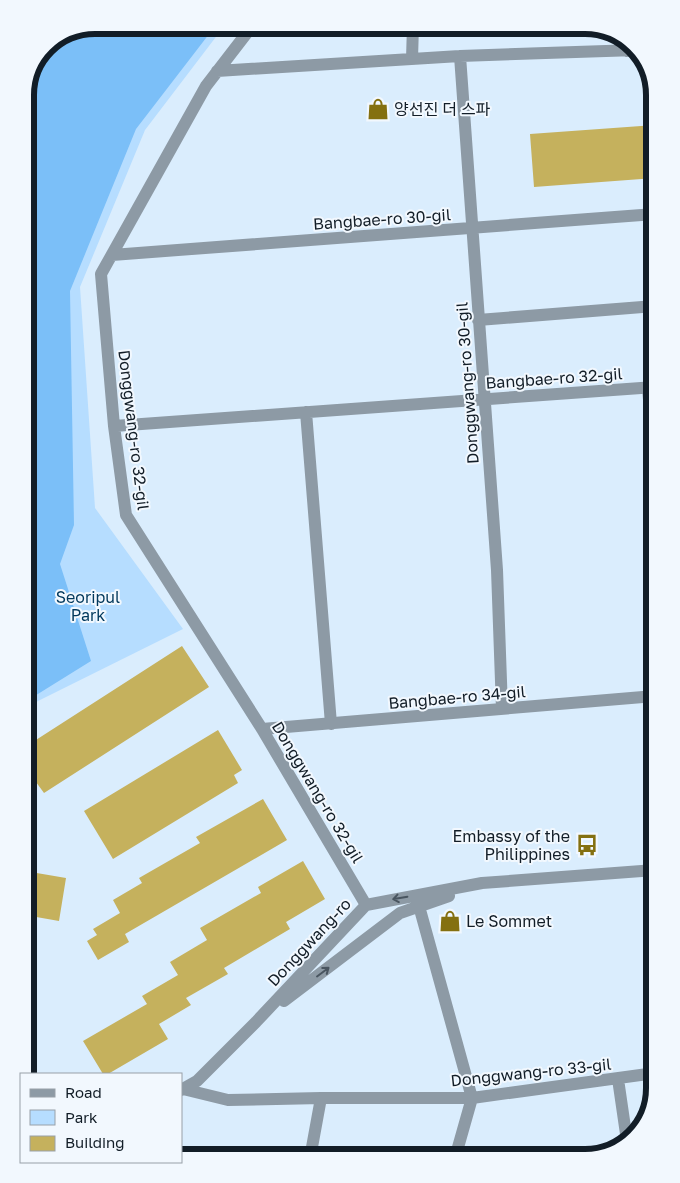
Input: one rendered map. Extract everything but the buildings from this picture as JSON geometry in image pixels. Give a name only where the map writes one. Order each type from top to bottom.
[{"type":"street","name":"Donggwang-ro 32-gil","points":[[246,34],[206,86],[101,274],[114,426],[126,515],[262,729],[366,904]]},
{"type":"street","points":[[412,59],[413,34]]},
{"type":"street","points":[[217,71],[460,56],[627,51]]},
{"type":"street","name":"Donggwang-ro 30-gil","points":[[460,56],[497,570],[502,709]]},
{"type":"street","name":"Bangbae-ro 30-gil","points":[[112,255],[646,215]]},
{"type":"street","points":[[478,320],[646,307]]},
{"type":"street","name":"Bangbae-ro 32-gil","points":[[114,426],[646,388]]},
{"type":"street","points":[[306,412],[331,724]]},
{"type":"street","name":"Bangbae-ro 34-gil","points":[[262,729],[646,697]]},
{"type":"street","name":"Donggwang-ro","points":[[182,1093],[197,1081],[256,1022],[366,904],[482,884],[646,871]]},
{"type":"street","name":"Donggwang-ro","points":[[256,1022],[400,913],[482,884]]},
{"type":"street","points":[[419,906],[472,1098],[458,1149]]},
{"type":"street","name":"Donggwang-ro 33-gil","points":[[182,1093],[228,1100],[472,1098],[646,1074]]},
{"type":"street","points":[[618,1079],[626,1133]]},
{"type":"street","points":[[312,1149],[321,1098]]},
{"type":"green space","name":"Seoripul Park","points":[[87,34],[218,34],[145,130],[80,287],[95,508],[183,629],[34,704],[34,91],[36,79],[46,58],[55,49],[64,42]]},
{"type":"shaded area","name":"Seoripul Park","points":[[87,34],[209,34],[136,129],[70,291],[74,525],[60,564],[91,661],[34,696],[34,91],[36,79],[46,58],[64,42],[75,37]]},
{"type":"place","name":"양선진 더 스파","points":[[378,109]]},
{"type":"place","name":"Embassy of the Philippines","points":[[587,845]]},
{"type":"place","name":"Le Sommet","points":[[450,921]]}]
